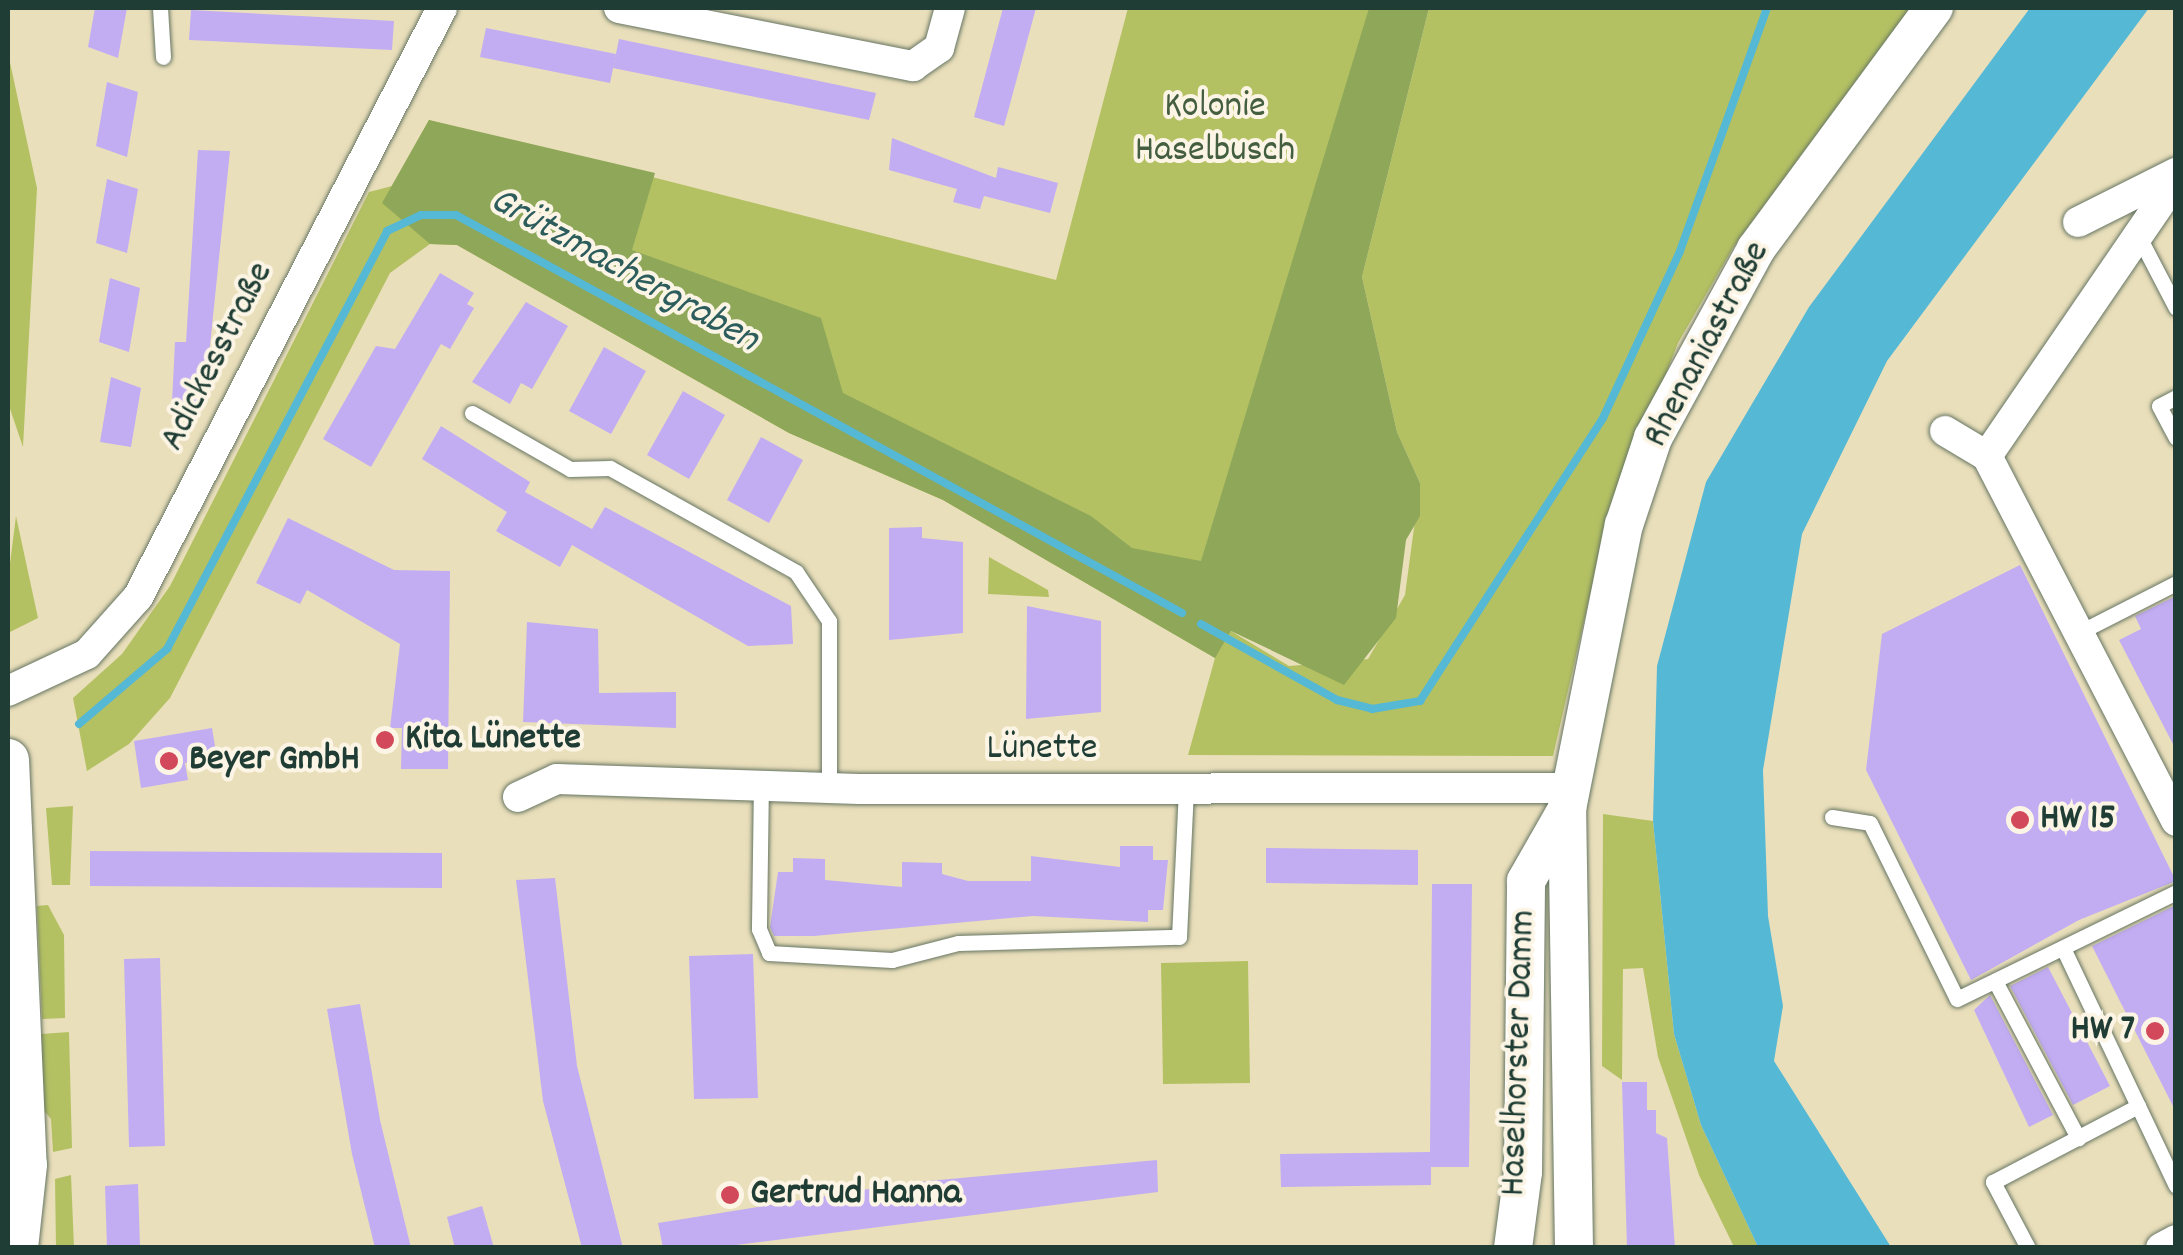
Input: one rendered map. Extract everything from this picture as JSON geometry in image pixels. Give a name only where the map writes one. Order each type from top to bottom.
[{"type":"main road","points":[[8,760],[26,1165],[40,1248]]},
{"type":"main road","points":[[8,1027],[23,1090]]},
{"type":"main road","points":[[17,1248],[26,1165]]},
{"type":"street","name":"Adickesstraße","points":[[8,691],[87,654],[138,597],[442,8]]},
{"type":"street","points":[[620,8],[913,66],[939,48],[950,8]]},
{"type":"street","name":"Rhenaniastraße","points":[[1568,798],[1600,619],[1653,438],[1756,249],[1934,8]]},
{"type":"street","points":[[2078,222],[2176,176]]},
{"type":"street","points":[[1988,456],[2176,176]]},
{"type":"street","points":[[1945,431],[1988,456],[2176,822]]},
{"type":"street","name":"Lünette","points":[[518,797],[557,780],[1568,798]]},
{"type":"street","name":"Haselhorster Damm","points":[[1513,1248],[1523,1172],[1526,881],[1568,798]]},
{"type":"street","name":"Haselhorster Damm","points":[[1568,798],[1574,1248]]},
{"type":"street","points":[[2161,1248],[2176,1240]]},
{"type":"lane","points":[[160,8],[164,57]]},
{"type":"lane","points":[[2138,235],[2176,308]]},
{"type":"lane","points":[[2176,397],[2159,406],[2176,438]]},
{"type":"lane","points":[[472,413],[570,469],[610,468],[796,572],[829,621],[828,783]]},
{"type":"lane","points":[[2078,633],[2176,583]]},
{"type":"lane","points":[[761,782],[759,929],[768,953],[892,960],[958,943],[1178,937],[1186,790]]},
{"type":"lane","points":[[1832,817],[1870,823],[1958,999],[2176,892]]},
{"type":"lane","points":[[2063,948],[2176,1186]]},
{"type":"lane","points":[[1995,981],[2078,1138]]},
{"type":"lane","points":[[2028,1248],[1994,1182],[2138,1106]]},
{"type":"green space","name":"Kolonie Haselbusch","points":[[1128,8],[1369,8],[1215,657],[1231,631],[1289,666],[1368,659],[1405,595],[1420,483],[1397,432],[1362,277],[1429,8],[1910,8],[1734,246],[1678,343],[1605,529],[1553,756],[1188,755],[1215,658],[943,500],[789,433],[457,245],[430,244],[390,273],[170,698],[129,744],[87,771],[73,698],[122,654],[170,586],[369,192],[392,186],[429,120],[1056,280]]},
{"type":"green space","points":[[1369,8],[1429,8],[1362,277],[1397,432],[1420,483],[1420,516],[1406,540],[1396,618],[1344,685],[1231,631],[1215,658],[943,500],[789,433],[457,245],[430,244],[382,203],[429,120],[655,173],[632,250],[821,318],[843,393],[1091,516],[1132,548],[1201,561]]},
{"type":"green space","points":[[8,53],[37,188],[23,447],[8,403]]},
{"type":"green space","points":[[16,516],[38,618],[10,632],[8,579]]},
{"type":"green space","points":[[989,557],[1048,590],[1049,597],[988,594]]},
{"type":"green space","points":[[73,806],[70,885],[52,885],[46,808]]},
{"type":"green space","points":[[1603,814],[1653,821],[1674,1034],[1701,1125],[1758,1247],[1734,1247],[1699,1175],[1658,1057],[1643,968],[1623,969],[1622,1080],[1602,1066]]},
{"type":"green space","points":[[48,905],[64,935],[65,1018],[42,1019],[37,906]]},
{"type":"green space","points":[[1248,961],[1250,1083],[1163,1084],[1161,963]]},
{"type":"green space","points":[[69,1032],[72,1148],[53,1152],[51,1119],[40,1106],[41,1034]]},
{"type":"green space","points":[[71,1175],[74,1247],[56,1247],[55,1179]]},
{"type":"water","points":[[2030,8],[2149,8],[1887,361],[1802,534],[1763,770],[1768,916],[1783,1006],[1774,1061],[1891,1247],[1758,1247],[1701,1125],[1674,1034],[1653,821],[1657,666],[1706,482],[1809,307]]},
{"type":"building","points":[[95,8],[127,8],[118,58],[88,47]]},
{"type":"building","points":[[1003,8],[1036,8],[1004,126],[974,117]]},
{"type":"building","points":[[191,10],[394,21],[392,50],[189,40]]},
{"type":"building","points":[[486,28],[616,54],[610,83],[480,57]]},
{"type":"building","points":[[619,39],[876,93],[869,120],[613,68]]},
{"type":"building","points":[[107,82],[138,92],[127,157],[96,146]]},
{"type":"building","points":[[892,138],[996,178],[998,167],[1058,183],[1050,213],[984,196],[980,209],[953,202],[957,189],[889,170]]},
{"type":"building","points":[[198,150],[230,151],[204,404],[172,402],[175,342],[186,342]]},
{"type":"building","points":[[107,179],[138,189],[127,253],[96,243]]},
{"type":"building","points":[[440,273],[474,293],[467,304],[474,308],[450,349],[441,344],[371,467],[323,439],[376,346],[395,349]]},
{"type":"building","points":[[110,278],[140,288],[129,352],[99,342]]},
{"type":"building","points":[[526,302],[568,326],[532,389],[521,383],[510,404],[472,382]]},
{"type":"building","points":[[604,347],[646,371],[611,434],[569,411]]},
{"type":"building","points":[[111,377],[141,388],[131,447],[100,442]]},
{"type":"building","points":[[683,391],[725,415],[689,479],[647,455]]},
{"type":"building","points":[[441,426],[530,482],[525,492],[592,529],[605,507],[791,606],[793,644],[748,646],[572,545],[560,567],[496,531],[507,512],[422,459]]},
{"type":"building","points":[[761,437],[803,460],[769,523],[727,500]]},
{"type":"building","points":[[288,518],[394,570],[450,571],[448,769],[401,769],[402,728],[390,728],[400,644],[307,590],[300,604],[256,583]]},
{"type":"building","points":[[922,527],[922,538],[963,542],[963,633],[889,640],[889,528]]},
{"type":"building","name":"HW 15","points":[[2020,565],[2176,881],[2079,920],[1971,980],[1866,770],[1882,634]]},
{"type":"building","points":[[2176,596],[2176,750],[2119,640],[2141,629],[2135,616]]},
{"type":"building","points":[[1027,606],[1101,621],[1101,712],[1026,719]]},
{"type":"building","points":[[527,622],[598,629],[599,693],[676,692],[676,728],[523,722]]},
{"type":"building","name":"Beyer GmbH","points":[[212,728],[217,758],[185,763],[188,780],[141,788],[134,741]]},
{"type":"building","points":[[1120,846],[1153,846],[1153,860],[1168,860],[1163,910],[1148,910],[1148,922],[1033,916],[814,936],[774,936],[770,927],[778,872],[793,872],[793,858],[825,859],[825,880],[902,887],[902,862],[942,863],[942,874],[968,881],[1031,881],[1031,856],[1120,867]]},
{"type":"building","points":[[1266,848],[1418,850],[1418,885],[1266,883]]},
{"type":"building","points":[[90,851],[442,853],[442,888],[90,886]]},
{"type":"building","points":[[555,878],[577,1066],[623,1248],[582,1248],[543,1101],[516,880]]},
{"type":"building","points":[[1432,884],[1472,884],[1469,1167],[1431,1167],[1431,1185],[1281,1187],[1280,1154],[1430,1152]]},
{"type":"building","name":"HW 7","points":[[2176,905],[2176,1112],[2092,946]]},
{"type":"building","points":[[753,954],[758,1098],[694,1099],[689,956]]},
{"type":"building","points":[[160,958],[165,1146],[129,1147],[124,959]]},
{"type":"building","points":[[2048,967],[2110,1086],[2073,1105],[2010,986]]},
{"type":"building","points":[[1990,995],[2053,1115],[2029,1127],[1974,1010]]},
{"type":"building","points":[[360,1004],[380,1120],[411,1248],[375,1248],[352,1154],[327,1009]]},
{"type":"building","points":[[1622,1082],[1647,1082],[1647,1110],[1656,1110],[1656,1133],[1667,1138],[1675,1248],[1627,1248]]},
{"type":"building","points":[[1157,1160],[1158,1192],[712,1248],[663,1248],[658,1223],[906,1183]]},
{"type":"building","points":[[138,1184],[140,1248],[107,1248],[105,1186]]},
{"type":"building","points":[[482,1206],[494,1248],[455,1248],[447,1217]]},
{"type":"waterway","points":[[1201,624],[1337,700],[1372,709],[1420,701],[1603,418],[1680,251],[1767,8]]},
{"type":"waterway","name":"Grützmachergraben","points":[[79,724],[167,649],[387,231],[421,215],[456,215],[1182,613]]},
{"type":"place","name":"Kita Lünette","points":[[385,740]]},
{"type":"place","name":"Beyer GmbH","points":[[169,761]]},
{"type":"place","name":"HW 15","points":[[2020,820]]},
{"type":"place","name":"HW 7","points":[[2155,1031]]},
{"type":"place","name":"Gertrud Hanna","points":[[730,1195]]}]
